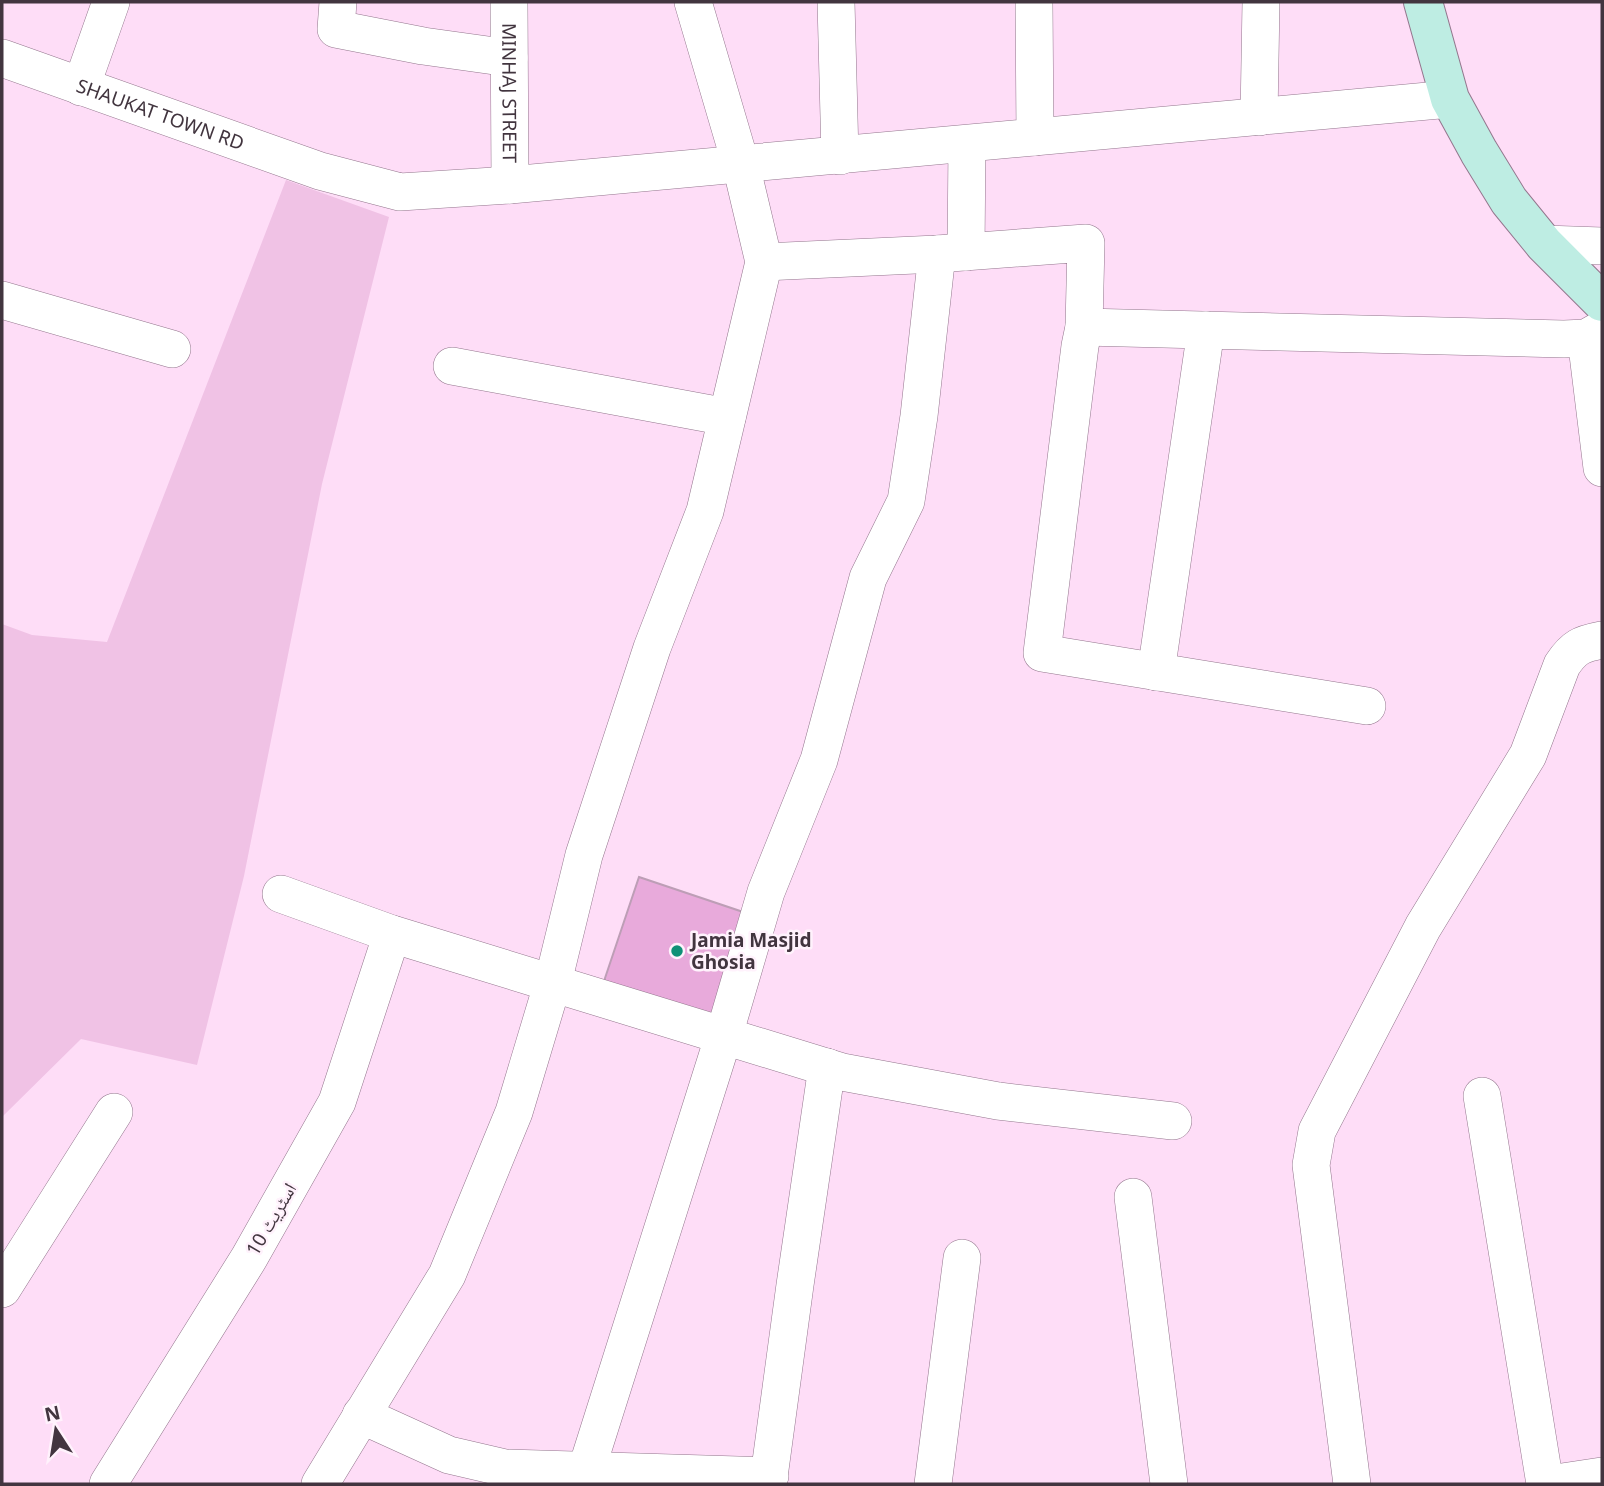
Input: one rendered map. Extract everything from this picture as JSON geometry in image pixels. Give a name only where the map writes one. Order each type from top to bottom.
[{"type":"street","points":[[81,87],[111,2]]},
{"type":"street","points":[[338,2],[336,29],[423,46],[509,58]]},
{"type":"street","name":"MINHAJ STREET","points":[[509,2],[510,185]]},
{"type":"street","points":[[320,1484],[447,1275],[514,1112],[552,982],[584,855],[652,649],[705,511],[764,262],[741,165],[693,2]]},
{"type":"street","points":[[836,2],[840,156]]},
{"type":"street","points":[[1034,2],[1035,138]]},
{"type":"street","points":[[1259,117],[1261,2]]},
{"type":"street","points":[[1423,2],[1450,99],[1479,152],[1509,201],[1544,244],[1602,302]]},
{"type":"street","name":"SHAUKAT TOWN RD","points":[[2,58],[320,170],[400,192],[741,165],[1450,99]]},
{"type":"street","points":[[586,1471],[724,1035],[765,892],[819,760],[868,578],[906,500],[919,416],[952,253],[967,144]]},
{"type":"street","points":[[764,262],[1086,243],[1084,327],[1042,653],[1367,706]]},
{"type":"street","points":[[1544,244],[1602,246]]},
{"type":"street","points":[[2,300],[172,349]]},
{"type":"street","points":[[1084,327],[1594,334],[1602,468]]},
{"type":"street","points":[[1156,672],[1206,330]]},
{"type":"street","points":[[452,366],[727,417]]},
{"type":"street","points":[[1352,1484],[1311,1165],[1317,1131],[1423,926],[1528,755],[1562,665],[1571,652],[1584,643],[1602,640]]},
{"type":"street","points":[[281,894],[392,934],[842,1072],[998,1101],[1172,1121]]},
{"type":"street","name":"اسٹریٹ 10","points":[[108,1484],[249,1258],[337,1102],[392,934]]},
{"type":"street","points":[[361,1415],[449,1455],[505,1468],[675,1472],[769,1480],[827,1067]]},
{"type":"street","points":[[1482,1096],[1547,1484],[1600,1479]]},
{"type":"street","points":[[2,1289],[114,1112]]},
{"type":"street","points":[[1133,1197],[1169,1484]]},
{"type":"street","points":[[933,1484],[962,1258]]},
{"type":"shaded area","points":[[286,180],[389,217],[322,484],[244,876],[197,1065],[81,1039],[2,1117],[2,624],[32,635],[107,642]]},
{"type":"building","name":"Jamia Masjid Ghosia","points":[[639,877],[752,915],[715,1024],[602,987]]},
{"type":"place","name":"Jamia Masjid Ghosia","points":[[677,951]]}]
